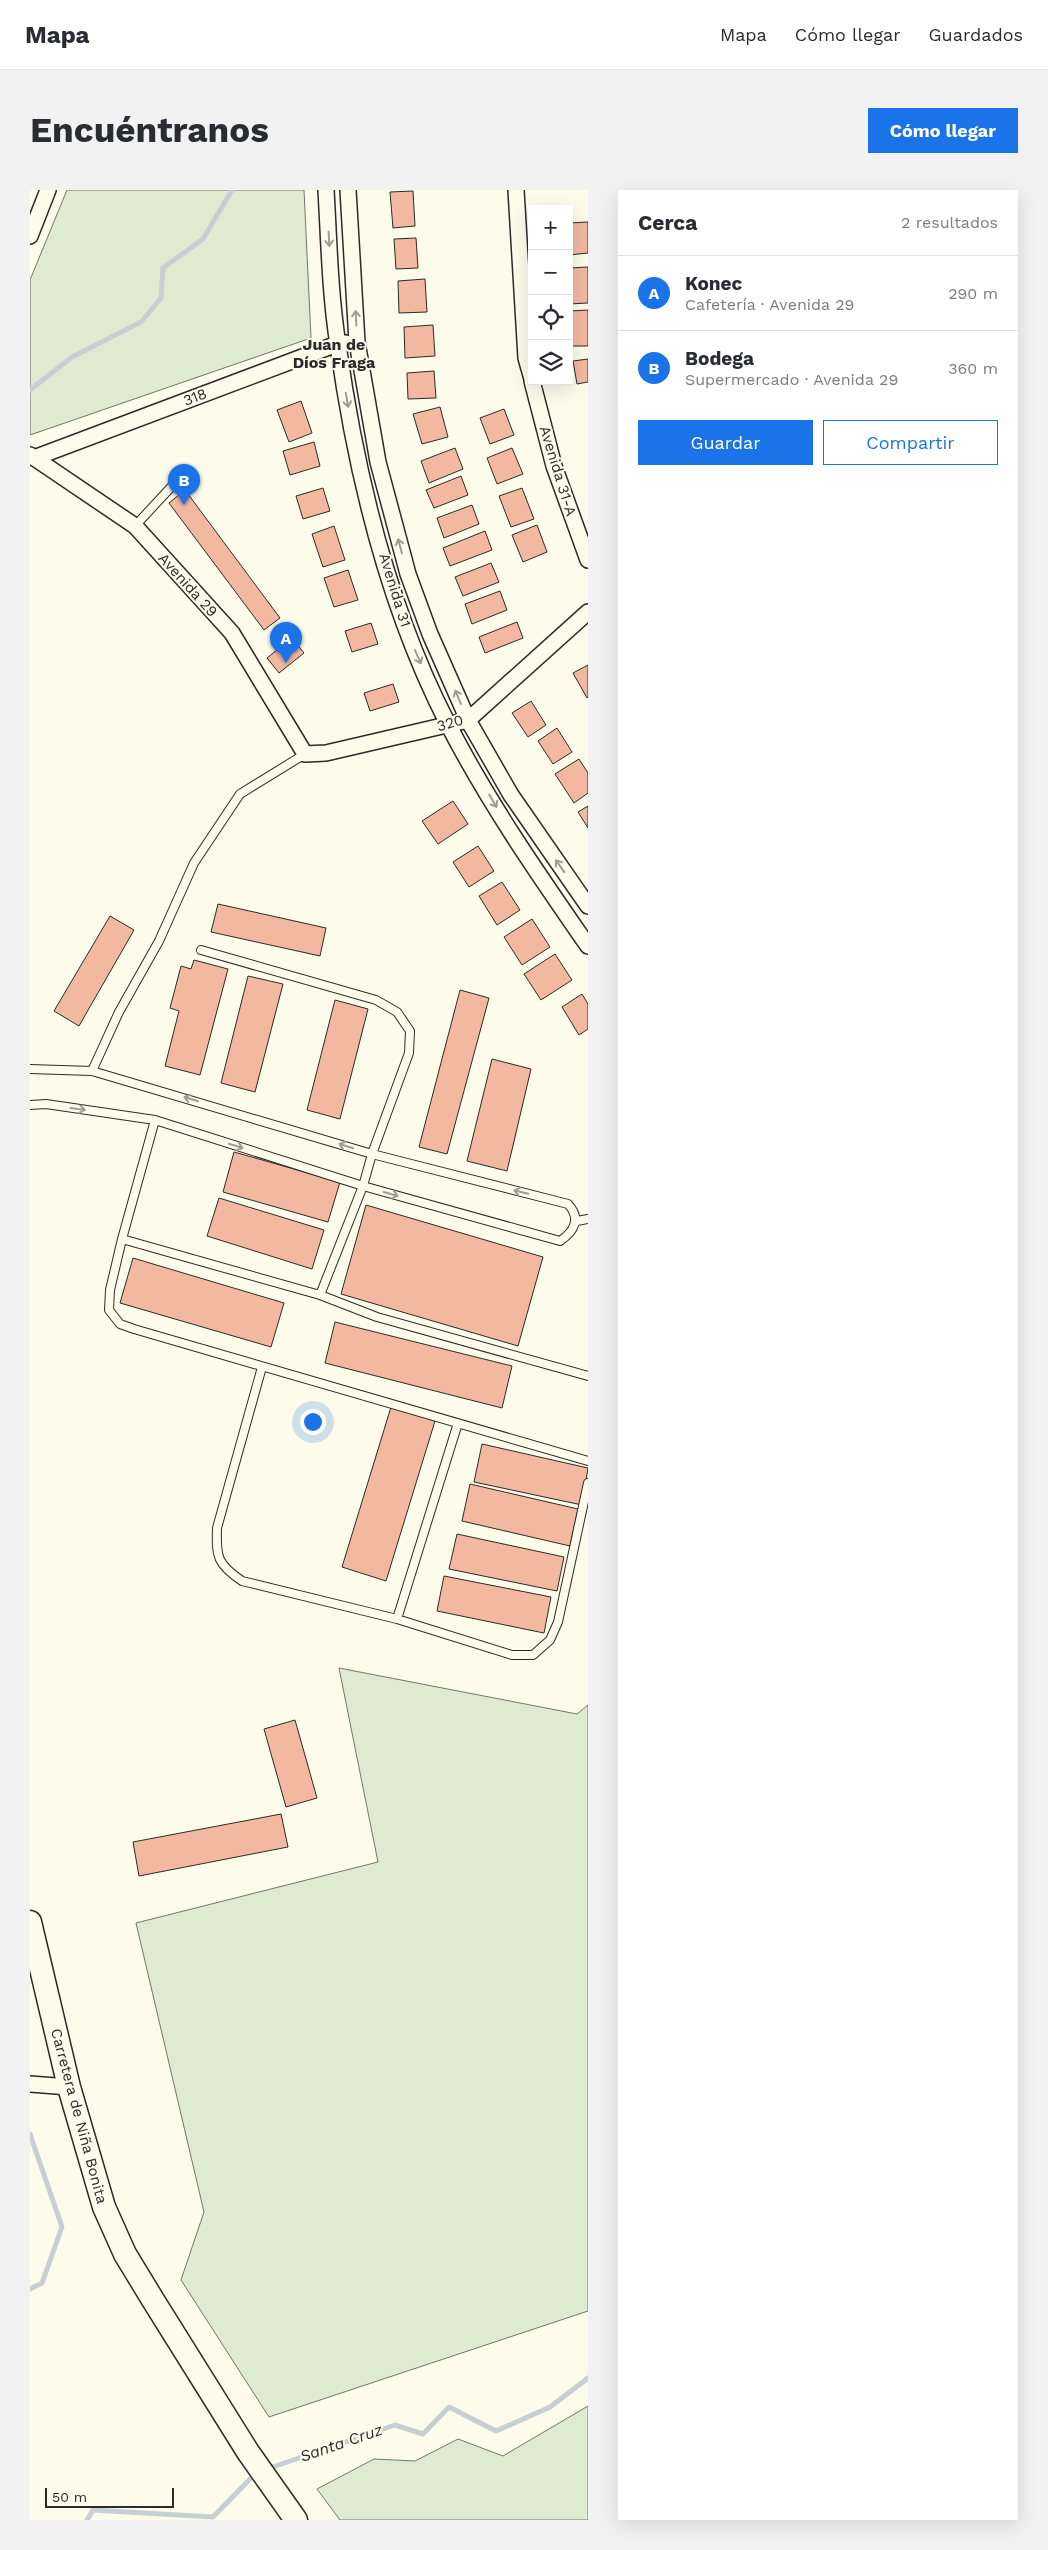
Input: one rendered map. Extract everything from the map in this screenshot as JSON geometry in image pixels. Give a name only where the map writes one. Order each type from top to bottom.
[{"type":"main road","name":"Carretera de Niña Bonita","points":[[30,1922],[69,2086],[104,2207],[126,2254],[248,2452],[296,2520]]},
{"type":"street","points":[[30,236],[48,190]]},
{"type":"street","name":"Avenida 31","points":[[326,190],[338,344],[359,468],[392,586],[412,642],[448,724],[521,851],[588,946]]},
{"type":"street","name":"Avenida 31","points":[[348,190],[358,342],[378,462],[408,574],[430,634],[468,720],[511,795],[588,906]]},
{"type":"street","name":"Avenida 31-A","points":[[516,190],[528,365]]},
{"type":"street","name":"318","points":[[32,456],[338,344],[358,342]]},
{"type":"street","name":"Avenida 31-A","points":[[533,385],[554,466],[588,560]]},
{"type":"street","name":"Avenida 29","points":[[32,456],[135,526],[232,633],[305,754]]},
{"type":"street","name":"320","points":[[305,754],[326,753],[468,720],[588,612]]},
{"type":"street","points":[[30,2084],[69,2086]]},
{"type":"lane","points":[[135,526],[173,485]]},
{"type":"lane","points":[[92,1071],[119,1012],[159,941],[194,863],[240,794],[305,754]]},
{"type":"lane","points":[[201,950],[376,1000],[397,1012],[410,1031],[409,1053],[372,1154],[363,1186],[320,1294]]},
{"type":"lane","points":[[30,1069],[92,1071],[372,1154],[568,1204],[574,1211],[577,1221],[570,1234],[560,1241],[363,1186],[155,1120],[46,1104],[30,1105]]},
{"type":"lane","points":[[155,1120],[110,1290],[109,1310],[120,1324],[262,1368],[588,1461]]},
{"type":"lane","points":[[577,1221],[588,1219]]},
{"type":"lane","points":[[122,1239],[320,1294],[377,1317],[588,1376]]},
{"type":"lane","points":[[262,1368],[217,1528],[216,1553],[225,1570],[242,1581],[396,1619],[512,1655],[533,1655],[550,1640],[558,1622],[588,1484]]},
{"type":"lane","points":[[396,1619],[458,1423]]},
{"type":"green space","points":[[67,190],[304,190],[311,338],[30,435],[30,280]]},
{"type":"green space","points":[[339,1668],[577,1714],[588,1705],[588,2311],[269,2417],[181,2280],[204,2212],[136,1923],[378,1862]]},
{"type":"green space","points":[[588,2406],[588,2520],[340,2520],[317,2489],[374,2459],[415,2461],[458,2439],[503,2456]]},
{"type":"building","points":[[413,191],[415,226],[393,228],[390,192]]},
{"type":"building","points":[[588,222],[588,253],[573,255],[573,223]]},
{"type":"building","points":[[416,238],[418,268],[396,269],[394,239]]},
{"type":"building","points":[[588,267],[588,303],[573,304],[573,268]]},
{"type":"building","points":[[425,279],[427,312],[399,313],[398,281]]},
{"type":"building","points":[[588,310],[588,346],[573,346],[573,311]]},
{"type":"building","points":[[433,325],[435,356],[405,358],[404,327]]},
{"type":"building","points":[[588,359],[588,382],[577,384],[573,361]]},
{"type":"building","points":[[434,371],[436,398],[408,399],[407,373]]},
{"type":"building","points":[[301,401],[312,433],[289,442],[277,410]]},
{"type":"building","points":[[440,407],[448,437],[422,444],[413,414]]},
{"type":"building","points":[[504,409],[514,435],[490,444],[480,418]]},
{"type":"building","points":[[314,442],[320,466],[290,475],[283,451]]},
{"type":"building","points":[[455,448],[463,469],[429,483],[421,461]]},
{"type":"building","points":[[512,448],[523,474],[497,484],[487,458]]},
{"type":"building","points":[[461,476],[468,495],[434,508],[426,490]]},
{"type":"building","points":[[323,488],[330,511],[303,519],[296,496]]},
{"type":"building","points":[[522,488],[534,519],[511,527],[499,496]]},
{"type":"building","points":[[185,490],[280,618],[264,630],[169,503]]},
{"type":"building","points":[[472,505],[479,524],[444,538],[437,518]]},
{"type":"building","points":[[537,525],[547,552],[523,562],[512,535]]},
{"type":"building","points":[[334,526],[345,560],[323,567],[312,534]]},
{"type":"building","points":[[485,531],[492,550],[450,566],[443,548]]},
{"type":"building","points":[[491,563],[499,582],[463,596],[455,577]]},
{"type":"building","points":[[348,570],[358,600],[334,607],[324,578]]},
{"type":"building","points":[[500,591],[507,610],[472,624],[465,604]]},
{"type":"building","points":[[517,622],[523,638],[485,653],[479,637]]},
{"type":"building","points":[[371,623],[378,644],[352,652],[345,631]]},
{"type":"building","points":[[292,638],[304,653],[279,673],[267,658]]},
{"type":"building","points":[[588,665],[588,697],[587,698],[573,673]]},
{"type":"building","points":[[393,684],[399,702],[370,711],[364,693]]},
{"type":"building","points":[[531,701],[546,725],[528,737],[512,713]]},
{"type":"building","points":[[557,728],[572,752],[553,764],[538,741]]},
{"type":"building","points":[[579,759],[588,773],[588,793],[574,803],[555,774]]},
{"type":"building","points":[[453,801],[468,824],[438,844],[422,821]]},
{"type":"building","points":[[588,806],[588,828],[578,812]]},
{"type":"building","points":[[478,846],[494,871],[469,887],[453,862]]},
{"type":"building","points":[[502,882],[520,910],[497,925],[479,896]]},
{"type":"building","points":[[218,904],[326,928],[320,956],[211,932]]},
{"type":"building","points":[[110,916],[134,930],[79,1026],[54,1011]]},
{"type":"building","points":[[532,919],[550,947],[522,965],[504,937]]},
{"type":"building","points":[[555,954],[572,980],[541,1000],[524,974]]},
{"type":"building","points":[[194,960],[228,969],[200,1075],[165,1066],[179,1011],[170,1008],[181,966],[191,969]]},
{"type":"building","points":[[248,976],[283,984],[255,1092],[221,1083]]},
{"type":"building","points":[[460,990],[489,998],[447,1154],[419,1147]]},
{"type":"building","points":[[582,994],[588,1004],[588,1029],[579,1035],[562,1007]]},
{"type":"building","points":[[335,1000],[368,1009],[340,1119],[307,1110]]},
{"type":"building","points":[[492,1059],[531,1069],[507,1171],[467,1161]]},
{"type":"building","points":[[234,1152],[340,1182],[328,1222],[223,1192]]},
{"type":"building","points":[[219,1198],[324,1230],[312,1269],[207,1236]]},
{"type":"building","points":[[366,1205],[543,1257],[518,1346],[341,1294]]},
{"type":"building","points":[[133,1258],[284,1303],[271,1347],[120,1303]]},
{"type":"building","points":[[335,1322],[512,1366],[502,1408],[325,1363]]},
{"type":"building","points":[[391,1407],[435,1421],[386,1581],[342,1567]]},
{"type":"building","points":[[482,1444],[588,1468],[582,1505],[474,1482]]},
{"type":"building","points":[[470,1484],[578,1509],[570,1546],[462,1521]]},
{"type":"building","points":[[457,1534],[564,1557],[557,1591],[449,1569]]},
{"type":"building","points":[[444,1576],[551,1597],[544,1633],[437,1611]]},
{"type":"building","points":[[295,1720],[317,1798],[286,1807],[264,1729]]},
{"type":"building","points":[[281,1814],[288,1847],[139,1876],[133,1842]]},
{"type":"waterway","points":[[30,390],[72,357],[141,322],[161,298],[163,268],[203,239],[232,190]]},
{"type":"waterway","points":[[30,2134],[62,2227],[42,2283],[30,2289]]},
{"type":"waterway","name":"Santa Cruz","points":[[267,2469],[395,2425],[423,2434],[449,2407],[496,2431],[550,2407],[588,2378]]},
{"type":"waterway","name":"Santa Cruz","points":[[87,2520],[93,2510],[213,2517],[256,2473]]},
{"type":"place","name":"Bodega","points":[[184,505]]},
{"type":"place","name":"Konec","points":[[286,663]]},
{"type":"district","name":"Juan de Díos Fraga","points":[[334,353]]}]
